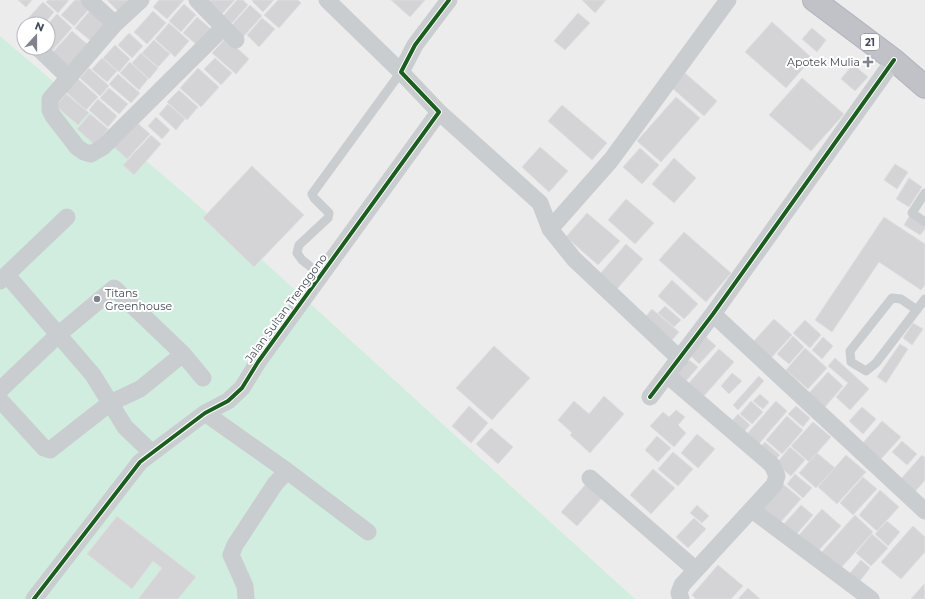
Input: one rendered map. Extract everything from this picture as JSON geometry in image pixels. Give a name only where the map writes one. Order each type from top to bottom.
[{"type":"highway","name":"21","points":[[814,0],[894,60],[925,87]]},
{"type":"highway","name":"21","points":[[832,0],[878,32],[925,70]]},
{"type":"street","points":[[89,0],[115,24]]},
{"type":"street","points":[[141,0],[115,24],[50,99],[50,110],[77,147],[84,152],[91,154],[103,147],[224,27]]},
{"type":"street","points":[[198,0],[236,40]]},
{"type":"street","points":[[327,0],[402,72],[439,112],[540,203],[550,228],[574,259],[680,359]]},
{"type":"street","points":[[402,72],[415,45],[449,0]]},
{"type":"street","points":[[550,228],[611,160],[728,0]]},
{"type":"street","points":[[46,56],[68,77]]},
{"type":"street","points":[[650,397],[713,314],[894,60]]},
{"type":"street","name":"Jalan Sultan Trenggono","points":[[34,599],[140,462],[151,452],[205,413],[228,401],[242,388],[258,362],[439,112]]},
{"type":"street","points":[[67,217],[4,278],[58,334],[93,375],[117,416],[151,452]]},
{"type":"street","points":[[0,390],[58,334],[114,288],[183,354],[203,378]]},
{"type":"street","points":[[713,314],[925,511]]},
{"type":"street","points":[[0,400],[44,448],[50,450],[117,416],[140,389],[183,354]]},
{"type":"street","points":[[667,375],[772,466],[777,476],[774,485],[682,585],[679,593],[681,599]]},
{"type":"street","points":[[205,413],[287,471],[368,532]]},
{"type":"street","points":[[246,599],[245,586],[231,555],[235,545],[267,496],[287,471]]},
{"type":"street","points":[[590,478],[696,570]]},
{"type":"street","points":[[752,510],[871,599]]},
{"type":"lane","points":[[321,275],[302,260],[297,252],[299,245],[328,218],[329,213],[312,194],[402,72]]},
{"type":"lane","points":[[925,193],[912,213],[925,222]]},
{"type":"lane","points":[[917,310],[901,299],[892,298],[850,351],[851,362],[866,370],[876,363],[917,310],[925,299]]},
{"type":"green space","points":[[0,36],[16,50],[16,56],[23,56],[261,259],[635,599],[0,599]]},
{"type":"building","points":[[18,0],[32,0],[26,7]]},
{"type":"building","points":[[48,0],[69,0],[58,13],[46,2]]},
{"type":"building","points":[[75,0],[81,0],[90,8],[74,26],[61,15]]},
{"type":"building","points":[[107,0],[132,0],[120,13]]},
{"type":"building","points":[[159,0],[184,0],[167,19],[153,7]]},
{"type":"building","points":[[210,0],[235,0],[222,14],[208,2]]},
{"type":"building","points":[[237,0],[243,0],[248,5],[232,23],[223,16]]},
{"type":"building","points":[[274,0],[263,12],[252,1]]},
{"type":"building","points":[[278,0],[298,0],[301,3],[279,28],[264,15]]},
{"type":"building","points":[[391,0],[425,0],[410,17]]},
{"type":"building","points":[[582,0],[606,0],[595,13]]},
{"type":"building","points":[[43,2],[54,12],[51,16],[30,16]]},
{"type":"building","points":[[184,4],[196,15],[181,32],[169,21]]},
{"type":"building","points":[[250,5],[262,16],[243,37],[231,26]]},
{"type":"building","points":[[93,7],[109,21],[91,41],[75,28]]},
{"type":"building","points":[[153,11],[166,23],[147,44],[134,32]]},
{"type":"building","points":[[578,13],[590,23],[565,50],[554,41]]},
{"type":"building","points":[[57,14],[72,28],[56,46],[56,16]]},
{"type":"building","points":[[197,17],[211,29],[197,45],[183,33]]},
{"type":"building","points":[[262,18],[275,29],[259,47],[247,35]]},
{"type":"building","points":[[772,22],[812,58],[786,88],[745,52]]},
{"type":"building","points":[[169,23],[189,41],[175,57],[155,39]]},
{"type":"building","points":[[812,28],[826,40],[817,52],[802,39]]},
{"type":"building","points":[[72,31],[88,45],[68,67],[55,56],[56,49]]},
{"type":"building","points":[[129,33],[143,46],[132,58],[118,45]]},
{"type":"building","points":[[226,38],[249,59],[236,74],[212,53]]},
{"type":"building","points":[[154,40],[170,54],[158,67],[142,53]]},
{"type":"building","points":[[115,45],[130,59],[119,72],[103,58]]},
{"type":"building","points":[[141,53],[158,68],[149,79],[132,63]]},
{"type":"building","points":[[102,58],[117,71],[107,82],[92,69]]},
{"type":"building","points":[[215,58],[232,73],[221,85],[204,69]]},
{"type":"building","points":[[130,62],[148,79],[139,90],[120,73]]},
{"type":"building","points":[[853,64],[868,77],[855,91],[841,79]]},
{"type":"building","points":[[89,68],[109,86],[100,96],[80,78]]},
{"type":"building","points":[[198,68],[219,87],[201,107],[180,88]]},
{"type":"building","points":[[685,73],[717,101],[704,116],[672,88]]},
{"type":"building","points":[[118,74],[140,93],[131,103],[109,84]]},
{"type":"building","points":[[77,78],[98,97],[86,110],[65,91]]},
{"type":"building","points":[[802,78],[844,114],[811,151],[769,115]]},
{"type":"building","points":[[109,88],[128,104],[119,114],[100,98]]},
{"type":"building","points":[[179,90],[198,107],[187,120],[167,102]]},
{"type":"building","points":[[66,94],[89,113],[78,125],[56,106]]},
{"type":"building","points":[[676,97],[700,118],[661,162],[637,141]]},
{"type":"building","points":[[98,99],[117,116],[108,127],[89,110]]},
{"type":"building","points":[[168,104],[185,119],[176,130],[159,114]]},
{"type":"building","points":[[562,105],[607,143],[592,160],[548,121]]},
{"type":"building","points":[[90,114],[108,129],[95,145],[77,129]]},
{"type":"building","points":[[156,117],[170,130],[162,139],[148,126]]},
{"type":"building","points":[[135,121],[150,134],[127,159],[113,146]]},
{"type":"building","points":[[151,135],[161,144],[134,175],[123,165]]},
{"type":"building","points":[[540,147],[568,171],[549,192],[522,167]]},
{"type":"building","points":[[640,148],[659,165],[642,184],[623,167]]},
{"type":"building","points":[[674,158],[696,178],[674,203],[652,184]]},
{"type":"building","points":[[895,164],[908,172],[897,189],[884,180]]},
{"type":"building","points":[[252,166],[304,215],[254,267],[203,218]]},
{"type":"building","points":[[909,178],[922,187],[909,207],[896,199]]},
{"type":"building","points":[[626,199],[654,223],[635,244],[608,220]]},
{"type":"building","points":[[587,213],[620,241],[598,265],[566,237]]},
{"type":"building","points":[[910,215],[925,225],[925,229],[920,235],[904,225]]},
{"type":"building","points":[[884,217],[925,244],[925,285],[921,290],[879,262],[832,332],[815,320]]},
{"type":"building","points":[[684,232],[731,273],[706,302],[659,260]]},
{"type":"building","points":[[626,244],[643,259],[616,290],[599,275]]},
{"type":"building","points":[[672,280],[698,304],[684,319],[658,296]]},
{"type":"building","points":[[665,306],[681,320],[674,327],[658,313]]},
{"type":"building","points":[[652,309],[679,332],[668,345],[641,322]]},
{"type":"building","points":[[774,319],[792,335],[770,359],[752,343]]},
{"type":"building","points":[[805,320],[821,335],[810,348],[793,333]]},
{"type":"building","points":[[913,323],[923,329],[912,345],[903,338]]},
{"type":"building","points":[[793,336],[804,347],[789,364],[777,354]]},
{"type":"building","points":[[706,337],[716,346],[699,364],[690,355]]},
{"type":"building","points":[[823,337],[833,346],[822,359],[812,350]]},
{"type":"building","points":[[900,344],[908,349],[886,383],[877,377]]},
{"type":"building","points":[[494,346],[530,378],[492,420],[456,388]]},
{"type":"building","points":[[805,348],[827,368],[808,389],[786,370]]},
{"type":"building","points":[[719,349],[734,362],[703,397],[688,384]]},
{"type":"building","points":[[835,358],[869,389],[850,410],[836,397],[848,383],[828,366]]},
{"type":"building","points":[[689,360],[698,367],[686,381],[677,373]]},
{"type":"building","points":[[828,372],[843,386],[825,407],[809,393]]},
{"type":"building","points":[[732,373],[742,381],[729,394],[721,386]]},
{"type":"building","points":[[759,376],[764,381],[738,410],[733,405]]},
{"type":"building","points":[[760,394],[769,402],[763,409],[753,401]]},
{"type":"building","points":[[604,396],[624,414],[590,453],[570,435],[572,433],[558,420],[574,401],[589,414]]},
{"type":"building","points":[[751,401],[763,412],[752,424],[740,414]]},
{"type":"building","points":[[776,401],[787,411],[758,445],[746,435]]},
{"type":"building","points":[[469,406],[488,423],[471,443],[452,426]]},
{"type":"building","points":[[796,406],[810,418],[803,427],[788,414]]},
{"type":"building","points":[[862,407],[876,419],[863,434],[849,421]]},
{"type":"building","points":[[676,410],[685,417],[678,425],[686,433],[674,447],[650,426],[663,412],[669,417]]},
{"type":"building","points":[[738,414],[750,425],[743,433],[731,422]]},
{"type":"building","points":[[787,416],[803,430],[782,454],[766,440]]},
{"type":"building","points":[[882,421],[901,437],[880,460],[862,444]]},
{"type":"building","points":[[813,422],[831,437],[809,462],[791,446]]},
{"type":"building","points":[[491,428],[513,447],[498,464],[476,444]]},
{"type":"building","points":[[697,434],[715,449],[698,468],[681,453]]},
{"type":"building","points":[[657,436],[671,448],[658,462],[645,450]]},
{"type":"building","points":[[902,441],[917,454],[907,465],[892,452]]},
{"type":"building","points":[[765,442],[780,455],[774,461],[759,448]]},
{"type":"building","points":[[790,447],[805,460],[791,476],[776,464]]},
{"type":"building","points":[[673,452],[693,469],[678,486],[658,469]]},
{"type":"building","points":[[817,453],[835,468],[816,488],[799,473]]},
{"type":"building","points":[[846,455],[866,472],[837,504],[818,487]]},
{"type":"building","points":[[922,455],[925,458],[925,480],[914,493],[900,480]]},
{"type":"building","points":[[653,469],[675,488],[651,514],[630,495]]},
{"type":"building","points":[[795,474],[812,488],[803,498],[787,484]]},
{"type":"building","points":[[863,477],[877,489],[853,515],[840,503]]},
{"type":"building","points":[[587,483],[603,497],[577,526],[561,512]]},
{"type":"building","points":[[783,484],[801,499],[779,524],[761,509]]},
{"type":"building","points":[[880,490],[899,507],[877,531],[859,515]]},
{"type":"building","points":[[697,505],[709,516],[702,523],[690,513]]},
{"type":"building","points":[[801,505],[813,515],[794,537],[782,526]]},
{"type":"building","points":[[822,509],[841,526],[818,551],[799,535]]},
{"type":"building","points":[[855,515],[873,532],[840,569],[821,553]]},
{"type":"building","points":[[117,516],[196,577],[178,599],[138,599],[162,568],[153,561],[132,589],[87,554]]},
{"type":"building","points":[[694,518],[706,529],[688,548],[676,537]]},
{"type":"building","points":[[887,521],[900,532],[888,546],[875,534]]},
{"type":"building","points":[[913,526],[925,537],[925,552],[901,579],[881,562]]},
{"type":"building","points":[[872,534],[888,548],[871,566],[856,553]]},
{"type":"building","points":[[861,560],[870,568],[859,582],[850,573]]},
{"type":"building","points":[[718,565],[743,586],[731,599],[696,599],[692,595]]},
{"type":"building","points":[[924,584],[925,599],[911,599]]},
{"type":"building","points":[[748,588],[760,599],[738,599]]},
{"type":"cycle path","points":[[34,599],[140,462],[205,413],[228,401],[242,388],[258,362],[439,112],[401,72],[415,45],[449,0]]},
{"type":"cycle path","points":[[650,397],[713,314],[894,60]]},
{"type":"place","name":"Apotek Mulia","points":[[868,62]]},
{"type":"place","name":"Titans Greenhouse","points":[[97,299]]}]
